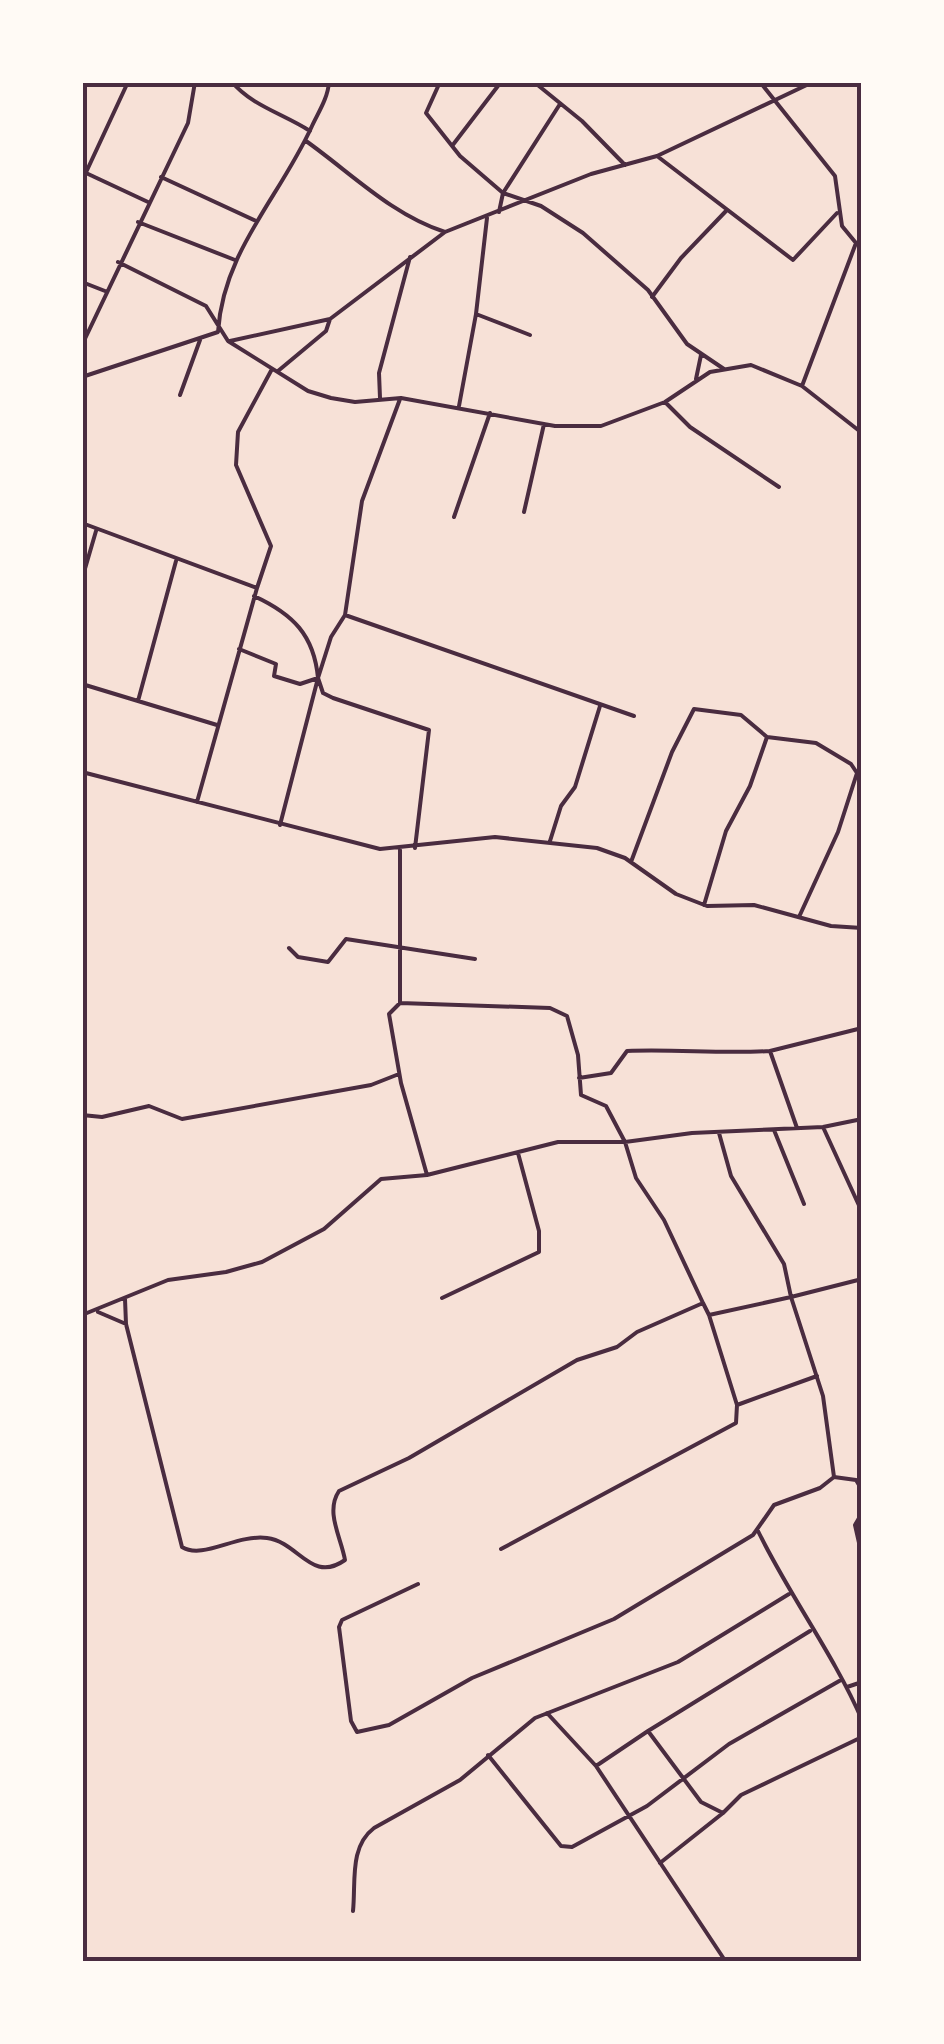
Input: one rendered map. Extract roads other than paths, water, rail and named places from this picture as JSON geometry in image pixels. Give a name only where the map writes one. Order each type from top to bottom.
[{"type":"street","points":[[82,181],[128,82]]},
{"type":"street","points":[[232,82],[244,97],[280,111],[310,132]]},
{"type":"street","points":[[218,332],[220,300],[234,260],[306,141],[328,82]]},
{"type":"street","points":[[440,82],[426,113],[452,146],[503,192],[583,233],[652,296],[701,355],[724,369]]},
{"type":"street","points":[[452,146],[501,82]]},
{"type":"street","points":[[534,82],[624,165]]},
{"type":"street","points":[[760,82],[835,176],[842,226],[862,247]]},
{"type":"street","points":[[228,342],[330,318],[445,232],[657,156],[772,98],[813,82]]},
{"type":"street","points":[[82,345],[118,262],[188,123],[194,83]]},
{"type":"street","points":[[498,213],[503,192],[560,104]]},
{"type":"street","points":[[306,141],[419,224],[445,232]]},
{"type":"street","points":[[657,156],[794,260],[839,211]]},
{"type":"street","points":[[86,173],[148,202]]},
{"type":"street","points":[[160,177],[256,221]]},
{"type":"street","points":[[652,296],[680,258],[726,211]]},
{"type":"street","points":[[459,406],[476,314],[487,218]]},
{"type":"street","points":[[138,222],[234,260]]},
{"type":"street","points":[[802,386],[856,243]]},
{"type":"street","points":[[380,398],[379,373],[410,256]]},
{"type":"street","points":[[118,262],[212,310],[218,332],[228,342],[308,391],[330,398],[355,402],[400,398],[544,424],[601,426],[665,402],[696,380],[724,369],[760,366],[802,386],[862,434]]},
{"type":"street","points":[[82,282],[105,290]]},
{"type":"street","points":[[476,314],[530,335]]},
{"type":"street","points":[[197,802],[271,546],[236,465],[238,432],[275,371],[326,330],[330,318]]},
{"type":"street","points":[[82,377],[218,332]]},
{"type":"street","points":[[180,394],[200,340]]},
{"type":"street","points":[[696,380],[701,355]]},
{"type":"street","points":[[280,825],[318,678],[331,637],[345,615],[362,501],[400,398]]},
{"type":"street","points":[[665,402],[690,427],[780,487]]},
{"type":"street","points":[[454,517],[481,429],[490,413]]},
{"type":"street","points":[[524,512],[544,424]]},
{"type":"street","points":[[82,523],[257,588]]},
{"type":"street","points":[[82,579],[96,528]]},
{"type":"street","points":[[138,701],[177,560]]},
{"type":"street","points":[[254,596],[296,620],[314,647],[324,693],[429,730],[415,848]]},
{"type":"street","points":[[345,615],[634,716]]},
{"type":"street","points":[[239,649],[276,664],[274,676],[300,684],[318,678]]},
{"type":"street","points":[[82,684],[218,725]]},
{"type":"street","points":[[550,840],[561,806],[575,788],[601,704]]},
{"type":"street","points":[[631,862],[672,752],[694,709],[742,715],[767,737],[816,743],[851,764],[860,775],[799,917]]},
{"type":"street","points":[[704,904],[726,831],[750,786],[767,737]]},
{"type":"street","points":[[82,772],[280,825],[400,850],[494,837],[597,848],[631,862],[676,894],[704,904],[754,905],[862,928]]},
{"type":"street","points":[[400,850],[400,1003],[389,1014],[399,1074],[427,1174]]},
{"type":"street","points":[[289,948],[298,956],[328,962],[346,940],[475,958]]},
{"type":"street","points":[[400,1003],[550,1008],[567,1016],[581,1095],[606,1106],[626,1142],[636,1178],[664,1220],[709,1316],[737,1405],[736,1423],[728,1431],[696,1442],[632,1476],[604,1498],[501,1549]]},
{"type":"street","points":[[580,1078],[611,1073],[627,1052],[672,1050],[700,1055],[770,1051],[862,1028]]},
{"type":"street","points":[[770,1051],[796,1128]]},
{"type":"street","points":[[82,1115],[102,1117],[149,1106],[182,1119],[371,1085],[399,1074]]},
{"type":"street","points":[[82,1315],[168,1280],[226,1272],[262,1262],[324,1229],[374,1183],[558,1142],[626,1142],[823,1127],[862,1119]]},
{"type":"street","points":[[823,1127],[862,1212]]},
{"type":"street","points":[[774,1130],[804,1204]]},
{"type":"street","points":[[718,1133],[742,1199],[784,1264],[818,1375],[834,1477]]},
{"type":"street","points":[[442,1298],[539,1252],[538,1232],[517,1151]]},
{"type":"street","points":[[709,1316],[862,1279]]},
{"type":"street","points":[[126,1299],[126,1324],[182,1547],[204,1552],[242,1536],[268,1538],[284,1544],[315,1568],[330,1568],[346,1560],[334,1524],[334,1501],[339,1491],[409,1458],[577,1360],[617,1347],[637,1332],[703,1303]]},
{"type":"street","points":[[96,1312],[126,1324]]},
{"type":"street","points":[[737,1405],[818,1375]]},
{"type":"street","points":[[418,1584],[342,1620],[338,1626],[351,1720],[358,1732],[389,1724],[472,1678],[614,1619],[647,1597],[689,1578],[758,1530],[774,1505],[820,1488],[834,1477],[856,1480],[862,1490]]},
{"type":"street","points":[[862,1513],[855,1525],[862,1556]]},
{"type":"street","points":[[758,1530],[789,1594],[848,1687],[862,1720]]},
{"type":"street","points":[[353,1911],[354,1867],[362,1836],[460,1780],[488,1754],[548,1713],[678,1662],[789,1594]]},
{"type":"street","points":[[596,1766],[810,1630]]},
{"type":"street","points":[[488,1754],[561,1846],[572,1847],[648,1806],[684,1774],[841,1680]]},
{"type":"street","points":[[848,1687],[862,1682]]},
{"type":"street","points":[[548,1713],[596,1766],[726,1962]]},
{"type":"street","points":[[648,1731],[684,1774],[701,1802],[723,1813]]},
{"type":"street","points":[[660,1863],[741,1795],[862,1737]]}]
